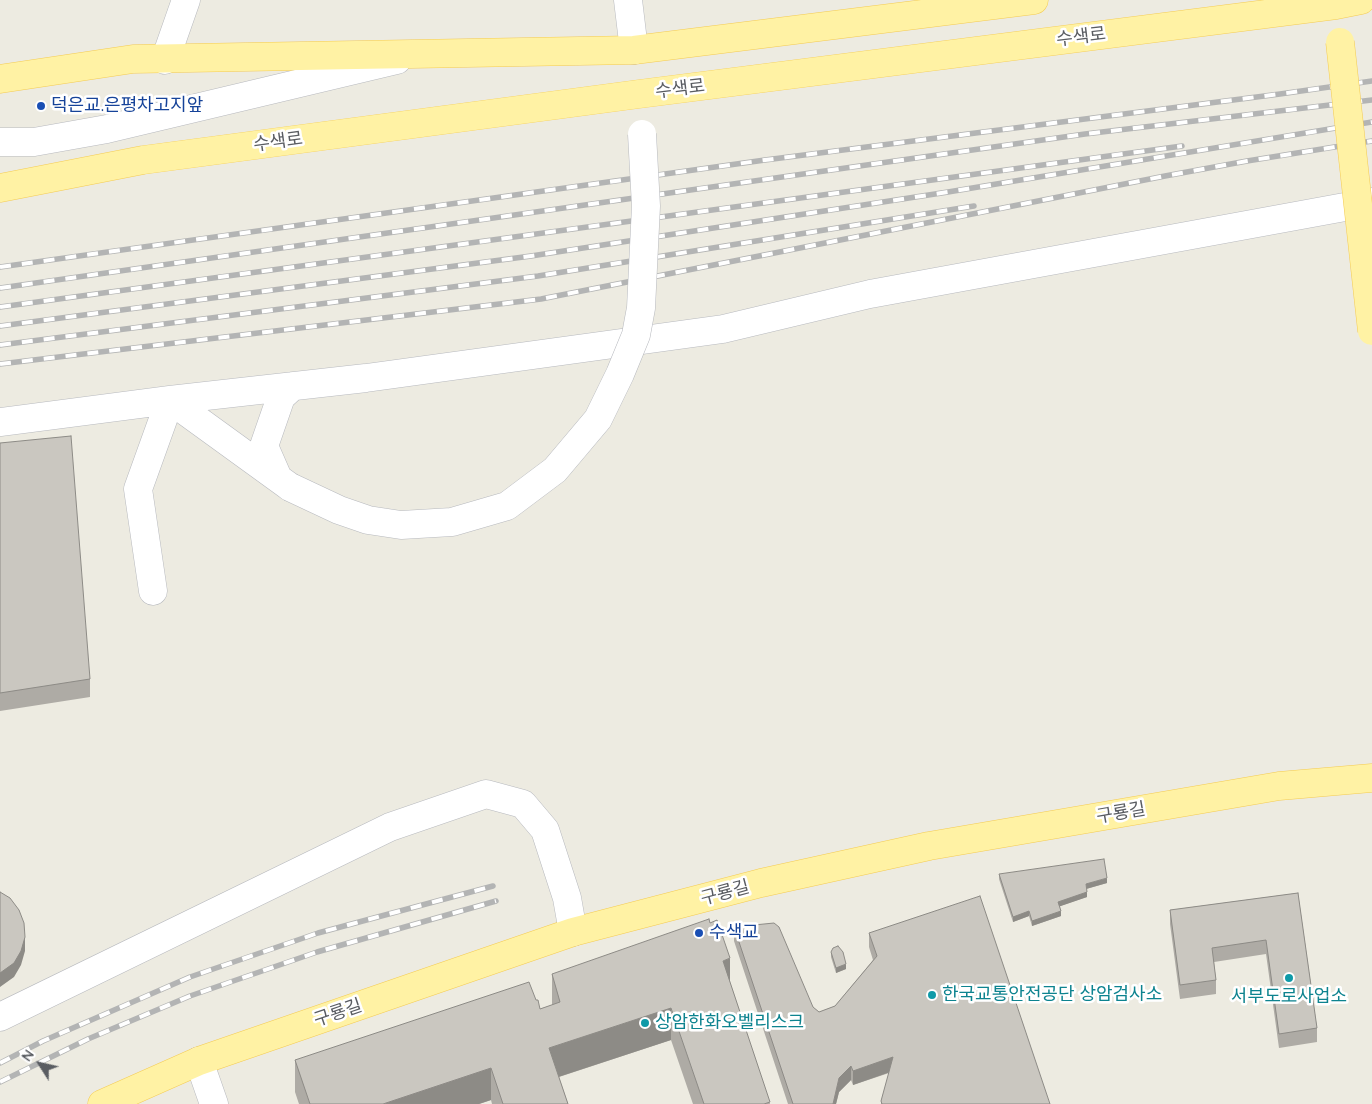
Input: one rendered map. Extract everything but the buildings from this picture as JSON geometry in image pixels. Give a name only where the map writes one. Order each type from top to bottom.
[{"type":"main road","points":[[0,79],[133,59],[165,60],[634,50],[1034,0]]},
{"type":"main road","points":[[1345,2],[1340,42],[1372,331]]},
{"type":"main road","name":"수색로","points":[[0,188],[143,160],[1345,2]]},
{"type":"main road","name":"구룡길","points":[[102,1104],[199,1062],[573,932],[762,883],[929,846],[1279,786],[1372,778]]},
{"type":"street","points":[[165,60],[186,0]]},
{"type":"street","points":[[628,0],[634,50]]},
{"type":"street","points":[[0,142],[34,142],[107,129],[420,54]]},
{"type":"street","points":[[170,400],[284,482],[339,510],[368,520],[400,525],[452,522],[507,506],[555,470],[598,419],[620,374],[636,334],[641,308],[646,206],[642,134]]},
{"type":"street","points":[[0,173],[44,180]]},
{"type":"street","points":[[0,422],[170,400],[366,378],[723,329],[870,294],[1372,202]]},
{"type":"street","points":[[284,482],[264,446],[281,397],[293,386]]},
{"type":"street","points":[[153,591],[138,489],[170,400]]},
{"type":"street","points":[[0,1017],[390,826],[486,794],[523,804],[545,830],[567,898],[573,932]]},
{"type":"street","points":[[199,1062],[214,1104]]},
{"type":"railway","points":[[0,267],[765,160],[1372,81]]},
{"type":"railway","points":[[0,288],[1085,134],[1372,100]]},
{"type":"railway","points":[[0,326],[531,256],[948,192],[1372,122]]},
{"type":"railway","points":[[0,364],[541,299],[1165,176],[1372,141]]},
{"type":"railway","points":[[0,307],[1182,146]]},
{"type":"railway","points":[[0,345],[538,276],[974,206]]},
{"type":"railway","points":[[0,1063],[43,1041],[190,977],[318,933],[493,886]]},
{"type":"railway","points":[[0,1082],[88,1039],[190,996],[317,952],[496,901]]},
{"type":"place","name":"덕은교.은평차고지앞","points":[[41,106]]},
{"type":"place","name":"수색교","points":[[699,933]]},
{"type":"place","name":"서부도로사업소","points":[[1289,978]]},
{"type":"place","name":"한국교통안전공단 상암검사소","points":[[932,995]]},
{"type":"place","name":"상암한화오벨리스크","points":[[645,1023]]}]
